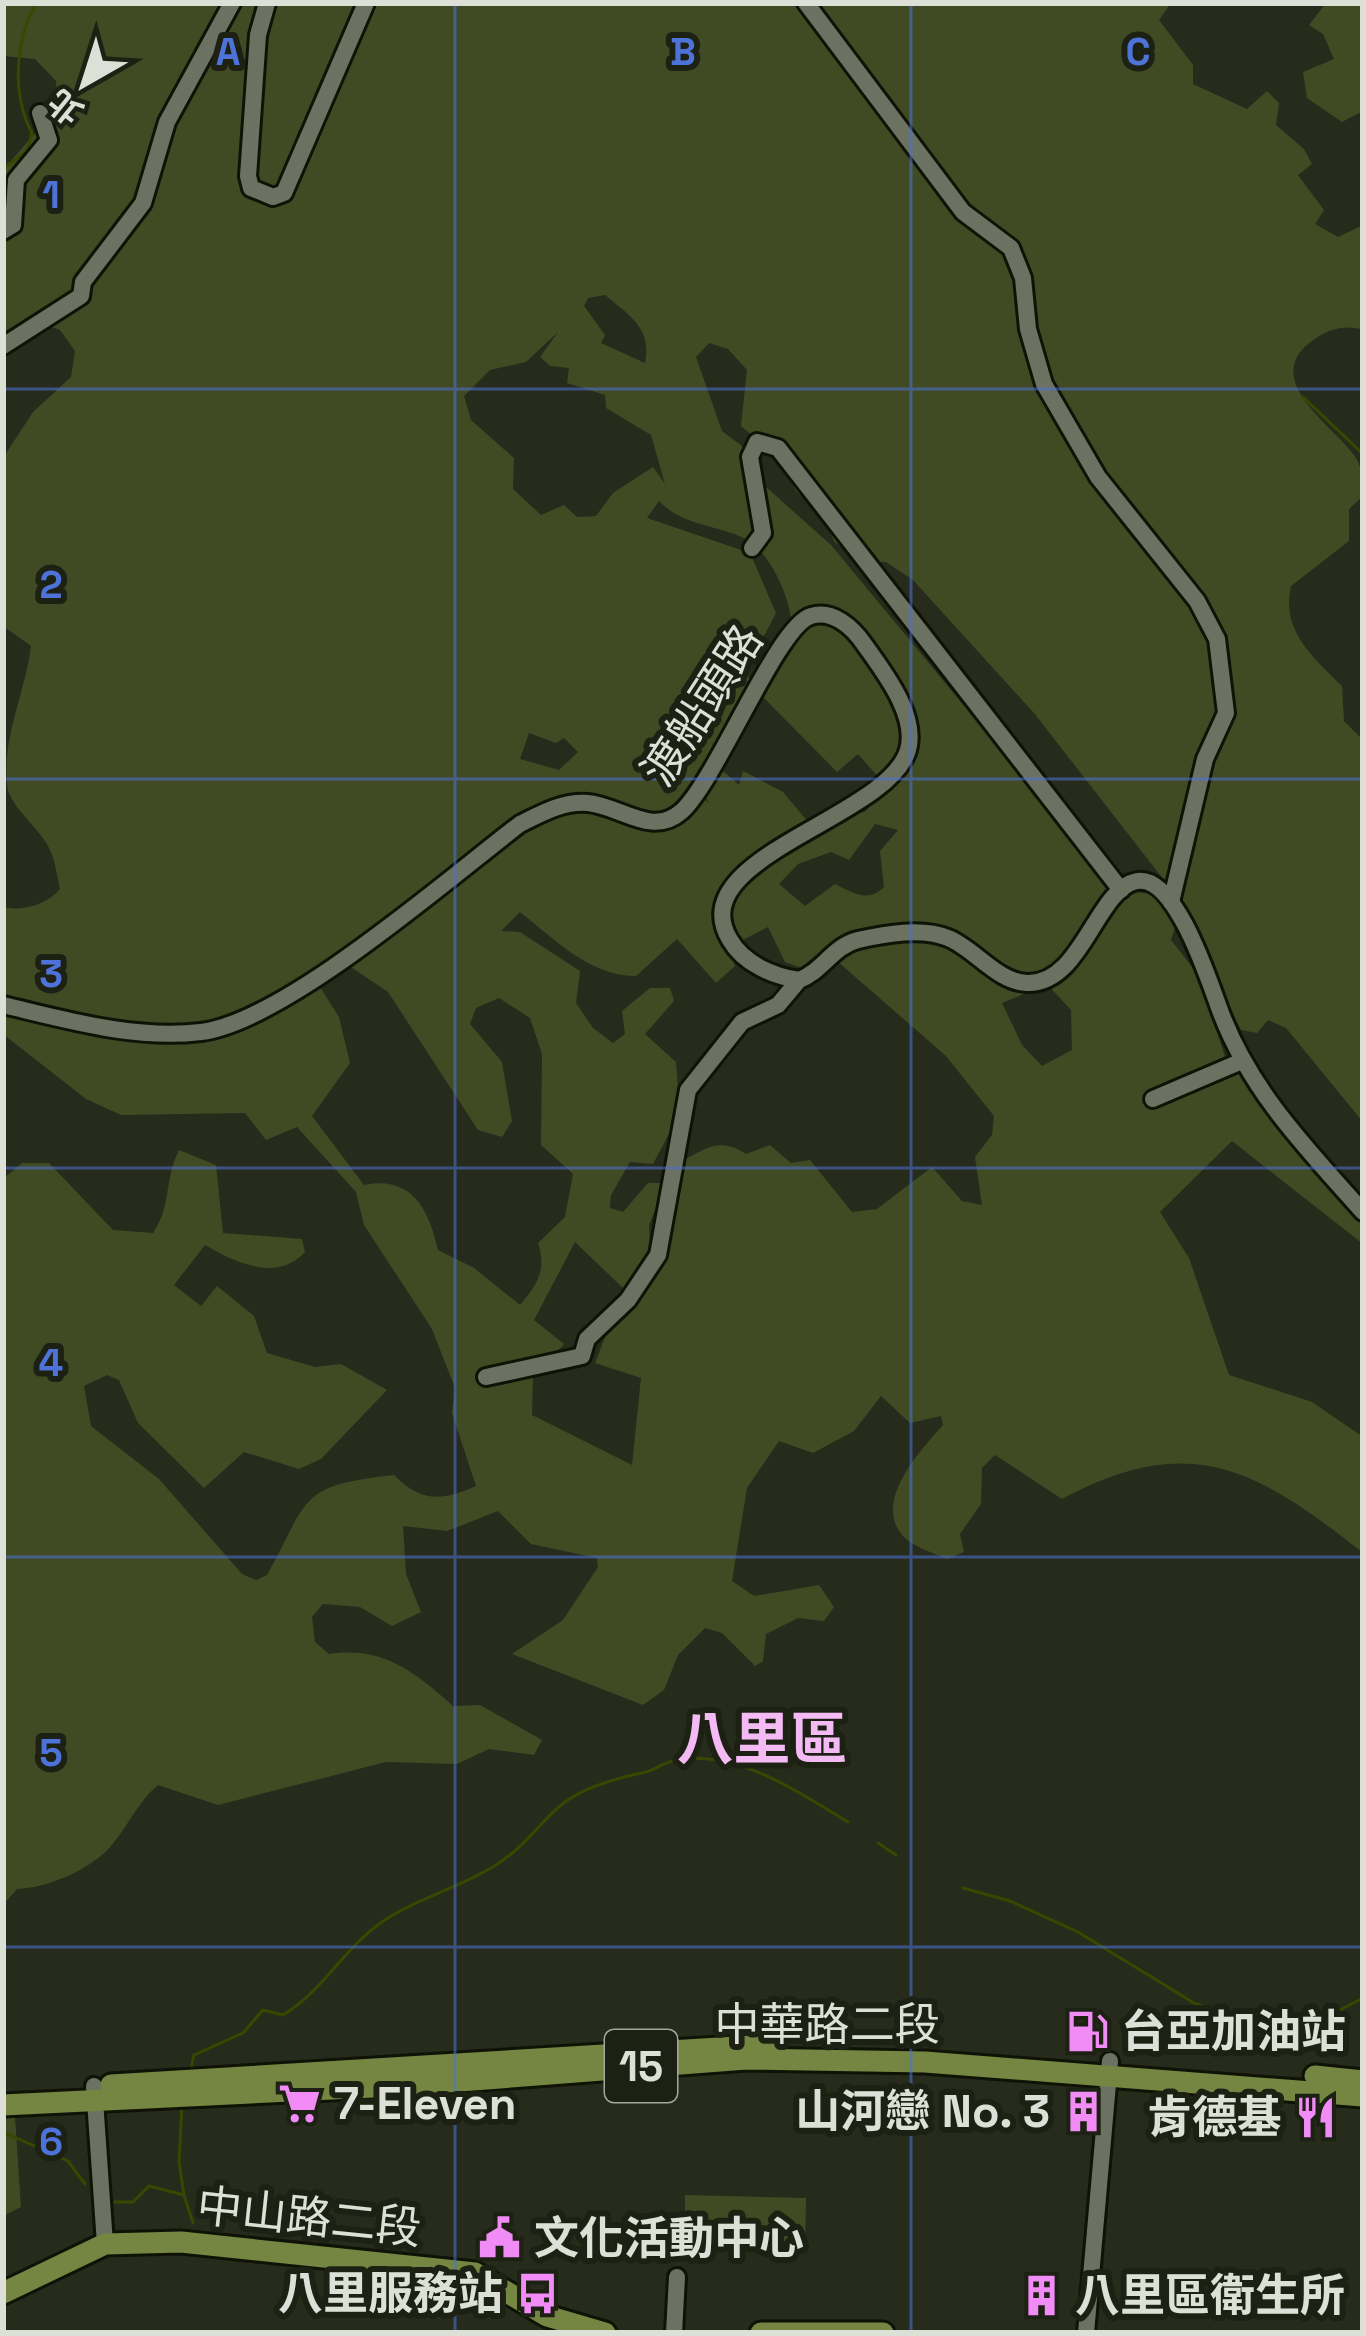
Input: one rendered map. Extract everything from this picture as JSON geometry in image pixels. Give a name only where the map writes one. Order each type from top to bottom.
[{"type":"main road","name":"中華路二段","points":[[3,2105],[94,2093],[744,2044],[927,2048],[1363,2096]]},
{"type":"main road","name":"中華路二段","points":[[1109,2067],[1363,2080]]},
{"type":"main road","name":"中華路二段","points":[[3,2091],[94,2093]]},
{"type":"main road","name":"中山路二段","points":[[3,2293],[105,2243],[181,2242],[476,2273],[547,2316],[605,2333]]},
{"type":"main road","points":[[761,2333],[883,2333]]},
{"type":"street","points":[[3,346],[81,296],[83,282],[124,232],[143,203],[167,122],[232,3]]},
{"type":"street","points":[[267,3],[258,35],[248,176],[251,188],[273,197],[284,193],[366,3]]},
{"type":"street","points":[[806,3],[963,212],[1011,248],[1023,278],[1028,328],[1044,384],[1098,477],[1197,601],[1217,638],[1226,712],[1205,759],[1171,902]]},
{"type":"street","points":[[3,231],[14,225],[16,180],[49,140],[40,113]]},
{"type":"street","points":[[752,548],[763,533],[750,457],[757,442],[778,448],[1121,890]]},
{"type":"street","name":"渡船頭路","points":[[3,1005],[120,1029],[208,1031],[276,1007],[520,824],[558,805],[590,803],[652,823],[668,821],[700,787],[791,633],[807,616],[822,614],[855,632],[888,679],[909,734],[908,752],[886,780],[822,826],[755,863],[727,896],[728,938],[742,954],[781,977],[799,980]]},
{"type":"street","points":[[486,1377],[582,1356],[587,1339],[628,1300],[658,1255],[688,1090],[742,1022],[778,1005],[799,980],[853,940],[912,932],[953,940],[1010,979],[1042,980],[1083,946],[1121,890],[1140,880],[1152,883],[1171,902],[1242,1060],[1281,1119],[1363,1212]]},
{"type":"street","points":[[1154,1099],[1242,1060]]},
{"type":"street","points":[[1086,2333],[1109,2067]]},
{"type":"street","points":[[94,2093],[105,2243]]},
{"type":"street","points":[[674,2333],[677,2277]]},
{"type":"green space","points":[[3,3],[1171,3],[1159,20],[1193,65],[1193,84],[1247,109],[1267,91],[1279,103],[1276,125],[1304,149],[1312,164],[1298,175],[1324,210],[1315,224],[1338,237],[1363,225],[1363,330],[1346,328],[1323,334],[1300,352],[1293,369],[1305,401],[1356,458],[1363,496],[1349,509],[1349,541],[1291,586],[1289,602],[1295,630],[1342,686],[1344,721],[1363,740],[1363,1122],[1286,1028],[1268,1020],[1257,1033],[1241,1030],[1174,893],[1034,713],[913,580],[886,562],[858,561],[834,541],[822,515],[796,491],[775,455],[741,426],[747,370],[728,349],[709,343],[696,357],[722,431],[747,450],[765,486],[831,545],[1111,883],[1078,939],[1042,973],[1036,989],[1002,1003],[1022,1045],[1042,1066],[1072,1050],[1071,1010],[1044,981],[1127,891],[1154,894],[1175,927],[1171,940],[1200,977],[1225,1057],[1363,1220],[1363,1244],[1232,1141],[1160,1212],[1189,1258],[1229,1375],[1312,1402],[1363,1437],[1363,1553],[1289,1499],[1221,1469],[1186,1464],[1149,1467],[1108,1478],[1062,1499],[995,1455],[982,1468],[981,1504],[960,1534],[964,1552],[947,1559],[903,1536],[893,1507],[903,1477],[943,1425],[941,1416],[910,1423],[881,1396],[854,1431],[813,1453],[779,1441],[747,1488],[732,1581],[754,1596],[819,1585],[834,1607],[824,1621],[798,1618],[766,1634],[763,1661],[755,1666],[722,1633],[705,1628],[678,1655],[664,1690],[643,1705],[512,1654],[563,1620],[598,1567],[597,1558],[531,1544],[498,1511],[447,1531],[403,1526],[406,1574],[421,1612],[392,1626],[360,1607],[323,1604],[312,1617],[315,1642],[329,1654],[365,1654],[396,1664],[453,1706],[480,1705],[542,1740],[534,1755],[489,1749],[457,1764],[386,1762],[218,1805],[158,1785],[92,1863],[67,1876],[17,1889],[3,1905],[3,1179],[22,1163],[49,1163],[113,1230],[153,1233],[179,1150],[216,1165],[223,1233],[302,1239],[305,1252],[294,1261],[269,1268],[242,1263],[205,1245],[174,1285],[201,1306],[217,1286],[254,1316],[267,1353],[315,1367],[341,1364],[387,1390],[321,1459],[299,1469],[244,1452],[204,1488],[138,1423],[119,1380],[107,1375],[84,1386],[91,1426],[159,1479],[242,1574],[256,1580],[267,1575],[301,1511],[324,1490],[394,1475],[414,1491],[433,1497],[476,1486],[452,1413],[455,1388],[432,1329],[364,1225],[356,1192],[297,1127],[266,1140],[245,1113],[121,1115],[86,1099],[3,1034],[3,907],[34,906],[60,889],[47,844],[8,791],[7,754],[31,646],[3,626],[3,458],[33,412],[71,377],[75,351],[60,330],[47,325],[3,343],[3,170],[58,107],[56,81],[35,59],[3,56]],"holes":[[[605,295],[630,317],[645,341],[645,363],[601,343],[605,335],[584,306],[588,298]],[[558,332],[540,357],[550,366],[569,368],[567,383],[605,395],[606,408],[651,435],[665,484],[653,467],[613,493],[596,516],[577,517],[564,505],[541,515],[513,489],[514,458],[471,420],[464,396],[490,370],[526,362]],[[659,501],[688,520],[744,538],[763,555],[780,581],[790,610],[791,636],[763,697],[837,772],[858,754],[882,781],[866,811],[814,829],[783,792],[743,771],[739,785],[722,770],[702,793],[710,804],[694,790],[754,685],[745,672],[776,613],[750,553],[647,518]],[[529,733],[556,743],[564,738],[578,752],[559,770],[520,759]],[[875,824],[898,830],[880,851],[884,887],[872,895],[835,884],[805,906],[779,884],[798,864],[831,852],[849,860]],[[520,912],[588,963],[619,975],[636,976],[677,939],[716,983],[735,966],[729,947],[768,927],[785,962],[804,969],[837,961],[946,1056],[994,1116],[992,1135],[975,1157],[982,1205],[962,1201],[932,1167],[877,1209],[852,1212],[810,1160],[791,1163],[770,1145],[746,1154],[730,1146],[715,1146],[684,1160],[658,1246],[650,1245],[649,1225],[666,1183],[648,1183],[623,1212],[610,1208],[611,1195],[630,1162],[653,1164],[680,1113],[676,1062],[645,1034],[674,1001],[670,988],[650,988],[622,1011],[625,1034],[613,1043],[593,1028],[576,1003],[580,971],[520,932],[501,931]],[[351,967],[388,992],[478,1130],[502,1137],[512,1121],[502,1062],[470,1024],[476,1008],[499,998],[530,1018],[542,1054],[541,1145],[573,1174],[565,1217],[538,1243],[539,1277],[520,1305],[474,1268],[438,1250],[423,1209],[406,1191],[395,1185],[364,1185],[312,1116],[350,1063],[339,1017],[318,984]],[[575,1242],[624,1289],[595,1363],[641,1378],[632,1465],[532,1415],[533,1377],[564,1344],[534,1320]]]},
{"type":"green space","points":[[1326,3],[1363,3],[1363,111],[1342,122],[1307,98],[1303,72],[1334,59],[1323,34],[1309,25]]},
{"type":"green space","points":[[3,2117],[15,2117],[21,2207],[3,2216]]},
{"type":"green space","points":[[685,2195],[806,2198],[805,2246],[685,2244]]},
{"type":"waterway","points":[[3,169],[27,151],[32,133],[21,102],[18,68],[24,33],[37,3]]},
{"type":"waterway","points":[[1303,397],[1363,454]]},
{"type":"waterway","points":[[190,2072],[194,2055],[243,2033],[263,2010],[283,2015],[297,2005],[382,1922],[496,1865],[563,1804],[598,1785],[676,1760],[703,1758],[768,1777],[848,1822]]},
{"type":"waterway","points":[[878,1843],[896,1855]]},
{"type":"waterway","points":[[963,1888],[1010,1901],[1078,1932],[1194,2003],[1252,2027],[1322,2019],[1363,1998]]},
{"type":"waterway","points":[[182,2104],[179,2162],[184,2195]]},
{"type":"waterway","points":[[3,2132],[68,2161],[85,2184]]},
{"type":"waterway","points":[[114,2202],[133,2202],[149,2186],[184,2195],[193,2223]]},
{"type":"place","name":"台亞加油站","points":[[1087,2031]]},
{"type":"place","name":"7-Eleven","points":[[300,2103]]},
{"type":"place","name":"山河戀 No. 3","points":[[1084,2111]]},
{"type":"place","name":"肯德基","points":[[1316,2117]]},
{"type":"place","name":"文化活動中心","points":[[500,2238]]},
{"type":"place","name":"八里服務站","points":[[537,2293]]},
{"type":"place","name":"八里區衛生所","points":[[1041,2295]]},
{"type":"district","name":"八里區","points":[[762,1739]]}]
